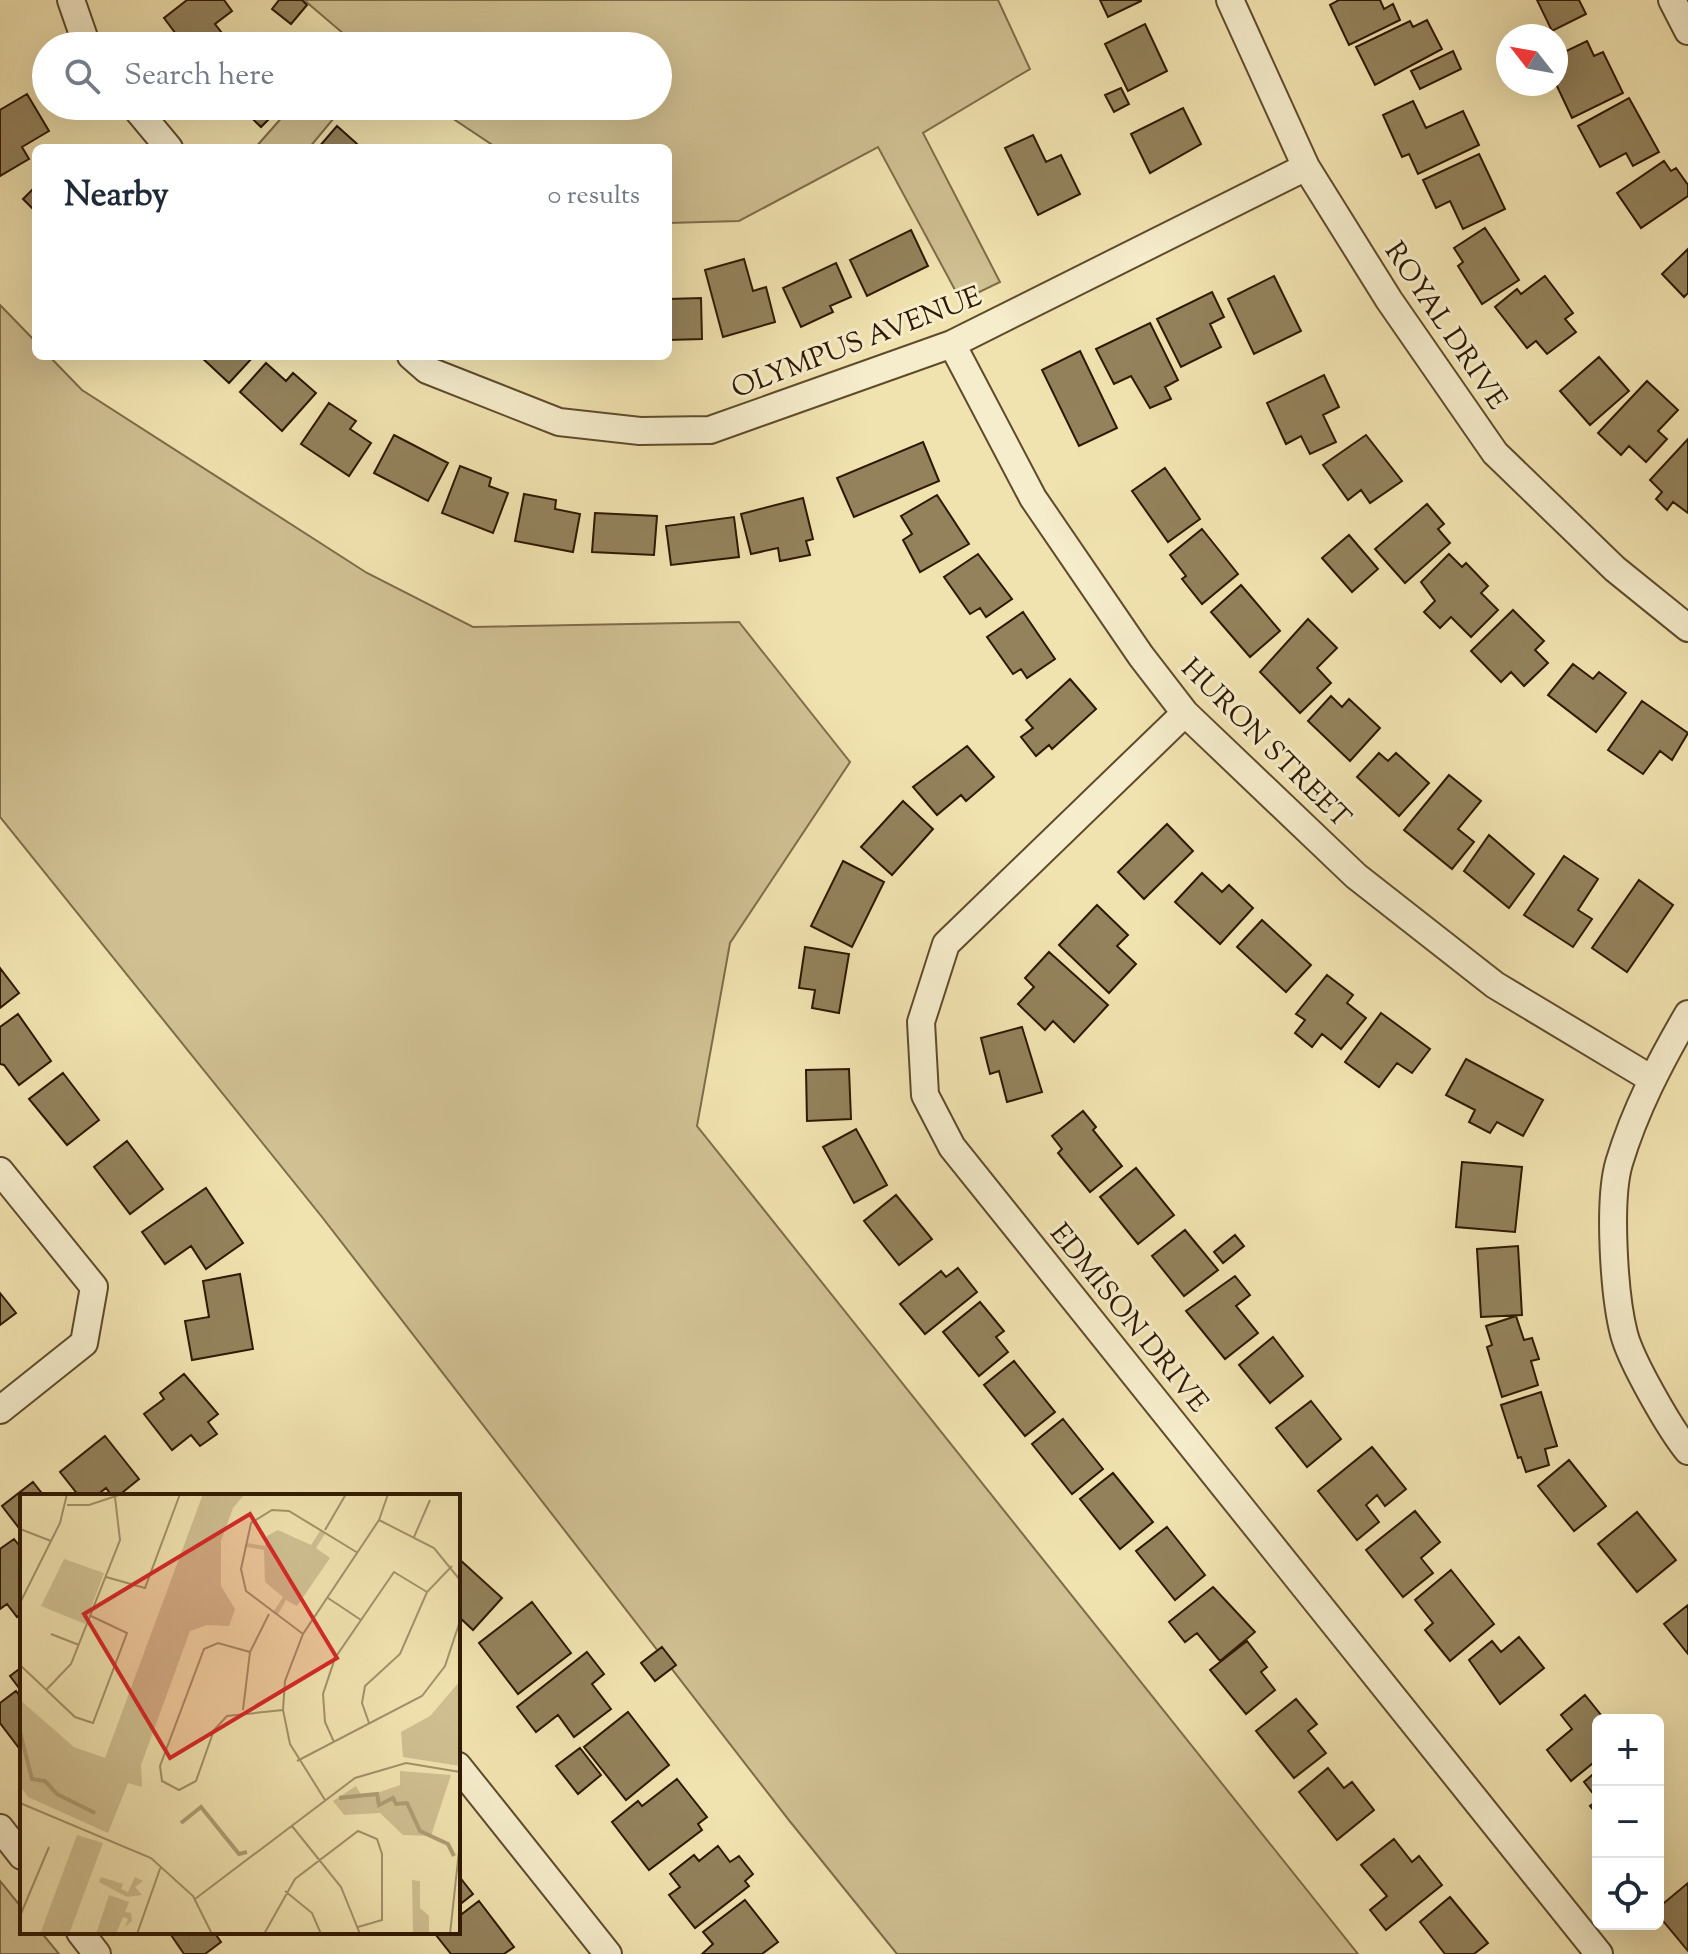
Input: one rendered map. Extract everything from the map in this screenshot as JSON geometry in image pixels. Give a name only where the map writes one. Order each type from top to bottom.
[{"type":"street","points":[[71,0],[82,32]]},
{"type":"street","name":"ROYAL DRIVE","points":[[1230,0],[1306,167],[1389,300],[1495,453],[1615,569],[1688,628]]},
{"type":"street","points":[[1672,0],[1688,31]]},
{"type":"street","points":[[146,120],[166,144]]},
{"type":"street","name":"OLYMPUS AVENUE","points":[[416,360],[427,370],[559,422],[640,431],[710,430],[952,344],[1306,167]]},
{"type":"street","name":"HURON STREET","points":[[952,344],[1033,498],[1141,656],[1185,713],[1356,876],[1495,985],[1650,1078]]},
{"type":"street","name":"EDMISON DRIVE","points":[[1185,713],[946,944],[921,1022],[925,1095],[952,1147],[1599,1954]]},
{"type":"street","points":[[1688,1014],[1650,1078],[1618,1167],[1614,1244],[1624,1335],[1672,1432],[1688,1451]]},
{"type":"street","points":[[0,1171],[94,1287],[84,1343],[0,1410]]},
{"type":"street","points":[[460,1769],[608,1954]]},
{"type":"street","points":[[0,1828],[20,1853]]},
{"type":"street","points":[[82,1934],[97,1954]]},
{"type":"shaded area","points":[[304,0],[998,0],[1030,69],[923,133],[1000,282],[961,301],[878,147],[739,221],[672,223],[672,144],[491,144],[455,120],[672,120],[672,32],[342,32]]},
{"type":"shaded area","points":[[280,120],[332,120],[312,144],[259,144]]},
{"type":"shaded area","points":[[0,305],[32,338],[32,360],[53,360],[82,390],[367,573],[473,627],[739,622],[850,762],[730,943],[697,1126],[1358,1954],[897,1954],[788,1819],[322,1217],[0,817]]},
{"type":"shaded area","points":[[0,1881],[20,1906],[20,1934],[43,1934],[59,1954],[0,1954]]},
{"type":"building","points":[[187,0],[224,0],[232,11],[215,24],[221,32],[174,32],[164,18]]},
{"type":"building","points":[[279,0],[302,0],[307,5],[291,24],[272,9]]},
{"type":"building","points":[[1100,0],[1141,0],[1141,1],[1108,17]]},
{"type":"building","points":[[1339,0],[1380,0],[1384,9],[1393,4],[1400,20],[1349,45],[1330,5]]},
{"type":"building","points":[[1537,0],[1579,0],[1586,14],[1566,24],[1549,24]]},
{"type":"building","points":[[1427,20],[1442,49],[1375,85],[1356,47],[1410,21],[1413,27]]},
{"type":"building","points":[[1145,24],[1167,71],[1128,91],[1105,44]]},
{"type":"building","points":[[1587,41],[1594,56],[1603,52],[1623,93],[1572,118],[1562,96],[1568,96],[1568,50]]},
{"type":"building","points":[[1453,51],[1461,69],[1420,89],[1411,71]]},
{"type":"building","points":[[1121,88],[1129,104],[1114,112],[1105,95]]},
{"type":"building","points":[[27,94],[32,102],[32,120],[42,120],[49,131],[22,147],[29,159],[0,176],[0,110]]},
{"type":"building","points":[[1629,98],[1659,152],[1633,166],[1626,153],[1600,167],[1578,126]]},
{"type":"building","points":[[1413,101],[1426,128],[1463,111],[1479,145],[1418,174],[1409,154],[1402,157],[1383,115]]},
{"type":"building","points":[[1183,108],[1201,144],[1150,173],[1131,134]]},
{"type":"building","points":[[254,120],[268,120],[261,127]]},
{"type":"building","points":[[337,126],[357,144],[321,144]]},
{"type":"building","points":[[1033,135],[1046,162],[1061,155],[1080,194],[1038,215],[1005,148]]},
{"type":"building","points":[[1479,154],[1505,209],[1463,229],[1450,201],[1436,208],[1423,180]]},
{"type":"building","points":[[1664,161],[1671,171],[1676,168],[1688,185],[1688,196],[1641,228],[1617,193]]},
{"type":"building","points":[[32,190],[32,208],[23,199]]},
{"type":"building","points":[[1485,228],[1519,280],[1482,304],[1458,266],[1463,262],[1454,248]]},
{"type":"building","points":[[911,230],[928,266],[867,296],[850,260]]},
{"type":"building","points":[[1688,249],[1688,293],[1684,297],[1662,274]]},
{"type":"building","points":[[744,259],[753,291],[766,287],[775,322],[723,337],[705,270]]},
{"type":"building","points":[[836,263],[851,297],[830,306],[833,312],[801,327],[783,288]]},
{"type":"building","points":[[1274,276],[1301,331],[1254,354],[1228,299]]},
{"type":"building","points":[[1545,276],[1573,313],[1565,319],[1576,332],[1547,354],[1536,341],[1527,348],[1495,307],[1517,289],[1521,294]]},
{"type":"building","points":[[1212,292],[1224,317],[1210,324],[1221,347],[1181,367],[1157,319]]},
{"type":"building","points":[[701,298],[702,339],[672,340],[672,299]]},
{"type":"building","points":[[1150,323],[1178,380],[1165,387],[1171,399],[1150,408],[1131,376],[1114,384],[1096,349]]},
{"type":"building","points":[[1080,351],[1117,428],[1079,446],[1042,370]]},
{"type":"building","points":[[1599,357],[1629,391],[1590,425],[1560,391]]},
{"type":"building","points":[[204,360],[250,360],[229,383]]},
{"type":"building","points":[[266,363],[286,381],[293,373],[316,393],[282,431],[240,392]]},
{"type":"building","points":[[1324,375],[1339,407],[1323,415],[1336,442],[1310,454],[1301,436],[1286,444],[1267,403]]},
{"type":"building","points":[[1647,381],[1678,410],[1658,431],[1667,439],[1646,462],[1629,446],[1621,455],[1598,433]]},
{"type":"building","points":[[329,403],[356,421],[350,429],[371,443],[349,476],[301,444]]},
{"type":"building","points":[[394,435],[448,463],[428,501],[374,473]]},
{"type":"building","points":[[1366,435],[1402,481],[1370,503],[1361,490],[1348,500],[1323,465]]},
{"type":"building","points":[[1688,439],[1688,513],[1673,502],[1667,510],[1656,499],[1662,492],[1650,480]]},
{"type":"building","points":[[923,442],[939,481],[854,517],[837,478]]},
{"type":"building","points":[[460,466],[491,478],[489,486],[508,493],[493,533],[442,513]]},
{"type":"building","points":[[1165,468],[1200,519],[1168,542],[1132,491]]},
{"type":"building","points":[[524,494],[556,500],[555,509],[580,514],[573,552],[515,541]]},
{"type":"building","points":[[937,495],[969,544],[920,572],[903,540],[912,534],[901,516]]},
{"type":"building","points":[[803,498],[813,539],[806,541],[810,555],[780,561],[778,548],[751,554],[741,514]]},
{"type":"building","points":[[1427,504],[1444,524],[1438,529],[1450,543],[1405,583],[1375,549]]},
{"type":"building","points":[[595,513],[657,516],[654,555],[592,552]]},
{"type":"building","points":[[734,517],[739,557],[671,565],[666,526]]},
{"type":"building","points":[[1202,529],[1238,574],[1202,604],[1182,579],[1186,576],[1170,555]]},
{"type":"building","points":[[1349,535],[1378,569],[1352,592],[1322,558]]},
{"type":"building","points":[[978,554],[1012,599],[986,617],[980,608],[970,614],[944,577]]},
{"type":"building","points":[[1449,554],[1462,567],[1466,563],[1488,586],[1481,593],[1498,610],[1471,637],[1451,617],[1440,628],[1424,612],[1435,601],[1421,582]]},
{"type":"building","points":[[1241,585],[1280,631],[1250,657],[1211,612]]},
{"type":"building","points":[[1513,610],[1544,641],[1535,650],[1548,663],[1524,686],[1511,672],[1501,682],[1471,651]]},
{"type":"building","points":[[1023,612],[1055,659],[1027,678],[1021,669],[1013,674],[987,637]]},
{"type":"building","points":[[1308,619],[1337,648],[1317,668],[1331,683],[1300,713],[1260,672]]},
{"type":"building","points":[[1573,664],[1593,679],[1599,672],[1626,693],[1596,732],[1548,695]]},
{"type":"building","points":[[1070,679],[1096,709],[1052,749],[1049,745],[1036,756],[1021,737],[1033,728],[1026,720]]},
{"type":"building","points":[[1331,696],[1342,707],[1349,699],[1380,728],[1350,761],[1308,721]]},
{"type":"building","points":[[1642,701],[1688,733],[1672,760],[1660,751],[1643,774],[1608,750]]},
{"type":"building","points":[[967,746],[994,777],[966,801],[961,795],[937,815],[913,787]]},
{"type":"building","points":[[1379,753],[1388,761],[1396,753],[1429,783],[1399,816],[1357,777]]},
{"type":"building","points":[[1449,775],[1481,801],[1458,829],[1474,842],[1452,869],[1404,830]]},
{"type":"building","points":[[903,801],[933,829],[892,875],[861,847]]},
{"type":"building","points":[[1167,824],[1193,851],[1144,899],[1118,872]]},
{"type":"building","points":[[1489,835],[1534,874],[1509,908],[1464,871]]},
{"type":"building","points":[[1564,856],[1598,879],[1578,910],[1592,919],[1573,947],[1524,915]]},
{"type":"building","points":[[843,861],[884,882],[852,947],[811,926]]},
{"type":"building","points":[[1202,873],[1222,892],[1229,885],[1253,908],[1220,944],[1175,902]]},
{"type":"building","points":[[1639,880],[1673,905],[1627,972],[1592,948]]},
{"type":"building","points":[[1097,905],[1128,935],[1117,946],[1136,964],[1109,993],[1059,945]]},
{"type":"building","points":[[1262,920],[1311,965],[1286,992],[1237,947]]},
{"type":"building","points":[[805,947],[849,954],[839,1013],[812,1008],[815,990],[799,988]]},
{"type":"building","points":[[1049,952],[1108,1005],[1074,1042],[1053,1021],[1045,1030],[1018,1004],[1034,987],[1025,978]]},
{"type":"building","points":[[0,968],[19,993],[0,1008]]},
{"type":"building","points":[[1327,975],[1353,995],[1347,1003],[1366,1018],[1341,1049],[1322,1034],[1312,1047],[1295,1033],[1305,1020],[1296,1014]]},
{"type":"building","points":[[1381,1013],[1430,1049],[1412,1073],[1397,1063],[1379,1087],[1345,1062]]},
{"type":"building","points":[[18,1014],[51,1061],[19,1085],[0,1064],[0,1027]]},
{"type":"building","points":[[1022,1027],[1042,1092],[1007,1102],[999,1071],[990,1074],[981,1038]]},
{"type":"building","points":[[1466,1059],[1543,1100],[1523,1136],[1497,1122],[1490,1133],[1469,1122],[1475,1110],[1446,1095]]},
{"type":"building","points":[[849,1069],[851,1119],[807,1121],[806,1070]]},
{"type":"building","points":[[63,1073],[99,1120],[67,1145],[29,1099]]},
{"type":"building","points":[[1083,1111],[1096,1127],[1093,1130],[1122,1166],[1090,1192],[1058,1153],[1062,1149],[1052,1136]]},
{"type":"building","points":[[856,1129],[887,1185],[854,1203],[823,1147]]},
{"type":"building","points":[[127,1141],[163,1189],[130,1214],[94,1167]]},
{"type":"building","points":[[1462,1162],[1522,1167],[1515,1232],[1456,1227]]},
{"type":"building","points":[[1136,1168],[1174,1215],[1138,1244],[1100,1197]]},
{"type":"building","points":[[206,1188],[243,1243],[206,1269],[191,1246],[165,1264],[142,1232]]},
{"type":"building","points":[[896,1195],[932,1239],[899,1265],[864,1221]]},
{"type":"building","points":[[1185,1230],[1218,1270],[1184,1296],[1152,1256]]},
{"type":"building","points":[[1235,1235],[1244,1246],[1223,1263],[1214,1252]]},
{"type":"building","points":[[1518,1246],[1522,1315],[1481,1317],[1477,1249]]},
{"type":"building","points":[[958,1268],[977,1292],[925,1334],[900,1304],[941,1271],[946,1277]]},
{"type":"building","points":[[240,1274],[253,1349],[192,1360],[185,1321],[209,1317],[203,1281]]},
{"type":"building","points":[[1235,1276],[1250,1295],[1236,1306],[1258,1333],[1225,1359],[1186,1311]]},
{"type":"building","points":[[0,1293],[16,1313],[0,1325]]},
{"type":"building","points":[[980,1302],[1004,1331],[996,1337],[1008,1352],[979,1376],[943,1332]]},
{"type":"building","points":[[1516,1316],[1524,1340],[1532,1338],[1539,1359],[1531,1361],[1538,1385],[1502,1397],[1487,1347],[1492,1345],[1486,1326]]},
{"type":"building","points":[[1273,1337],[1303,1376],[1270,1403],[1239,1365]]},
{"type":"building","points":[[1014,1361],[1055,1412],[1025,1436],[984,1385]]},
{"type":"building","points":[[184,1374],[218,1414],[208,1422],[217,1434],[200,1446],[191,1435],[172,1450],[144,1414],[164,1399],[160,1393]]},
{"type":"building","points":[[1541,1392],[1557,1446],[1545,1449],[1549,1465],[1526,1472],[1521,1457],[1518,1458],[1501,1405]]},
{"type":"building","points":[[1311,1401],[1341,1439],[1307,1467],[1276,1428]]},
{"type":"building","points":[[1063,1419],[1103,1469],[1072,1494],[1032,1444]]},
{"type":"building","points":[[105,1436],[139,1479],[120,1494],[110,1494],[106,1488],[98,1494],[77,1494],[60,1472]]},
{"type":"building","points":[[1372,1447],[1406,1489],[1385,1506],[1377,1495],[1366,1505],[1379,1522],[1357,1540],[1318,1491]]},
{"type":"building","points":[[1569,1460],[1606,1506],[1574,1531],[1538,1486]]},
{"type":"building","points":[[1113,1473],[1153,1522],[1120,1549],[1080,1499]]},
{"type":"building","points":[[33,1482],[42,1494],[20,1494],[20,1529],[2,1506]]},
{"type":"building","points":[[1415,1511],[1440,1542],[1421,1558],[1433,1573],[1403,1597],[1366,1550]]},
{"type":"building","points":[[1637,1512],[1676,1560],[1637,1592],[1598,1544]]},
{"type":"building","points":[[1167,1527],[1205,1575],[1175,1600],[1136,1551]]},
{"type":"building","points":[[14,1539],[20,1546],[20,1615],[17,1617],[7,1604],[0,1609],[0,1549]]},
{"type":"building","points":[[460,1560],[502,1598],[473,1630],[460,1618]]},
{"type":"building","points":[[1451,1570],[1494,1624],[1450,1661],[1425,1630],[1433,1623],[1415,1600]]},
{"type":"building","points":[[1213,1587],[1255,1632],[1220,1661],[1197,1633],[1185,1642],[1169,1622]]},
{"type":"building","points":[[532,1602],[571,1653],[518,1694],[479,1643]]},
{"type":"building","points":[[1688,1605],[1688,1654],[1664,1624]]},
{"type":"building","points":[[1519,1637],[1544,1668],[1500,1704],[1469,1660],[1492,1641],[1501,1652]]},
{"type":"building","points":[[1247,1641],[1267,1667],[1261,1672],[1275,1690],[1246,1714],[1210,1670]]},
{"type":"building","points":[[662,1647],[676,1665],[655,1681],[641,1663]]},
{"type":"building","points":[[587,1652],[604,1674],[592,1684],[611,1709],[574,1737],[558,1715],[536,1732],[517,1707]]},
{"type":"building","points":[[20,1668],[20,1689],[10,1676]]},
{"type":"building","points":[[16,1691],[20,1696],[20,1749],[0,1723],[0,1703]]},
{"type":"building","points":[[1585,1695],[1600,1714],[1592,1714],[1592,1764],[1571,1781],[1547,1750],[1572,1729],[1561,1715]]},
{"type":"building","points":[[1296,1699],[1317,1724],[1308,1731],[1326,1753],[1294,1778],[1256,1731]]},
{"type":"building","points":[[628,1712],[669,1765],[626,1800],[584,1747]]},
{"type":"building","points":[[580,1748],[601,1775],[578,1794],[556,1766]]},
{"type":"building","points":[[1328,1768],[1344,1788],[1352,1782],[1374,1810],[1337,1840],[1299,1792]]},
{"type":"building","points":[[1592,1775],[1592,1792],[1584,1782]]},
{"type":"building","points":[[677,1779],[707,1817],[698,1824],[702,1830],[649,1870],[612,1822],[638,1801],[642,1806]]},
{"type":"building","points":[[1394,1839],[1412,1862],[1419,1856],[1442,1885],[1386,1930],[1370,1910],[1387,1896],[1361,1865]]},
{"type":"building","points":[[718,1846],[730,1862],[739,1856],[753,1874],[745,1881],[749,1886],[695,1928],[669,1895],[680,1887],[670,1874],[694,1855],[699,1861]]},
{"type":"building","points":[[460,1878],[473,1894],[460,1904]]},
{"type":"building","points":[[1688,1883],[1688,1951],[1664,1922],[1664,1903]]},
{"type":"building","points":[[1450,1897],[1488,1943],[1474,1954],[1445,1954],[1420,1922]]},
{"type":"building","points":[[745,1900],[778,1942],[762,1954],[702,1954],[713,1944],[703,1932]]},
{"type":"building","points":[[479,1901],[514,1947],[504,1954],[451,1954],[436,1935],[460,1934],[460,1915]]},
{"type":"building","points":[[170,1934],[215,1934],[221,1942],[205,1954],[184,1954]]}]
